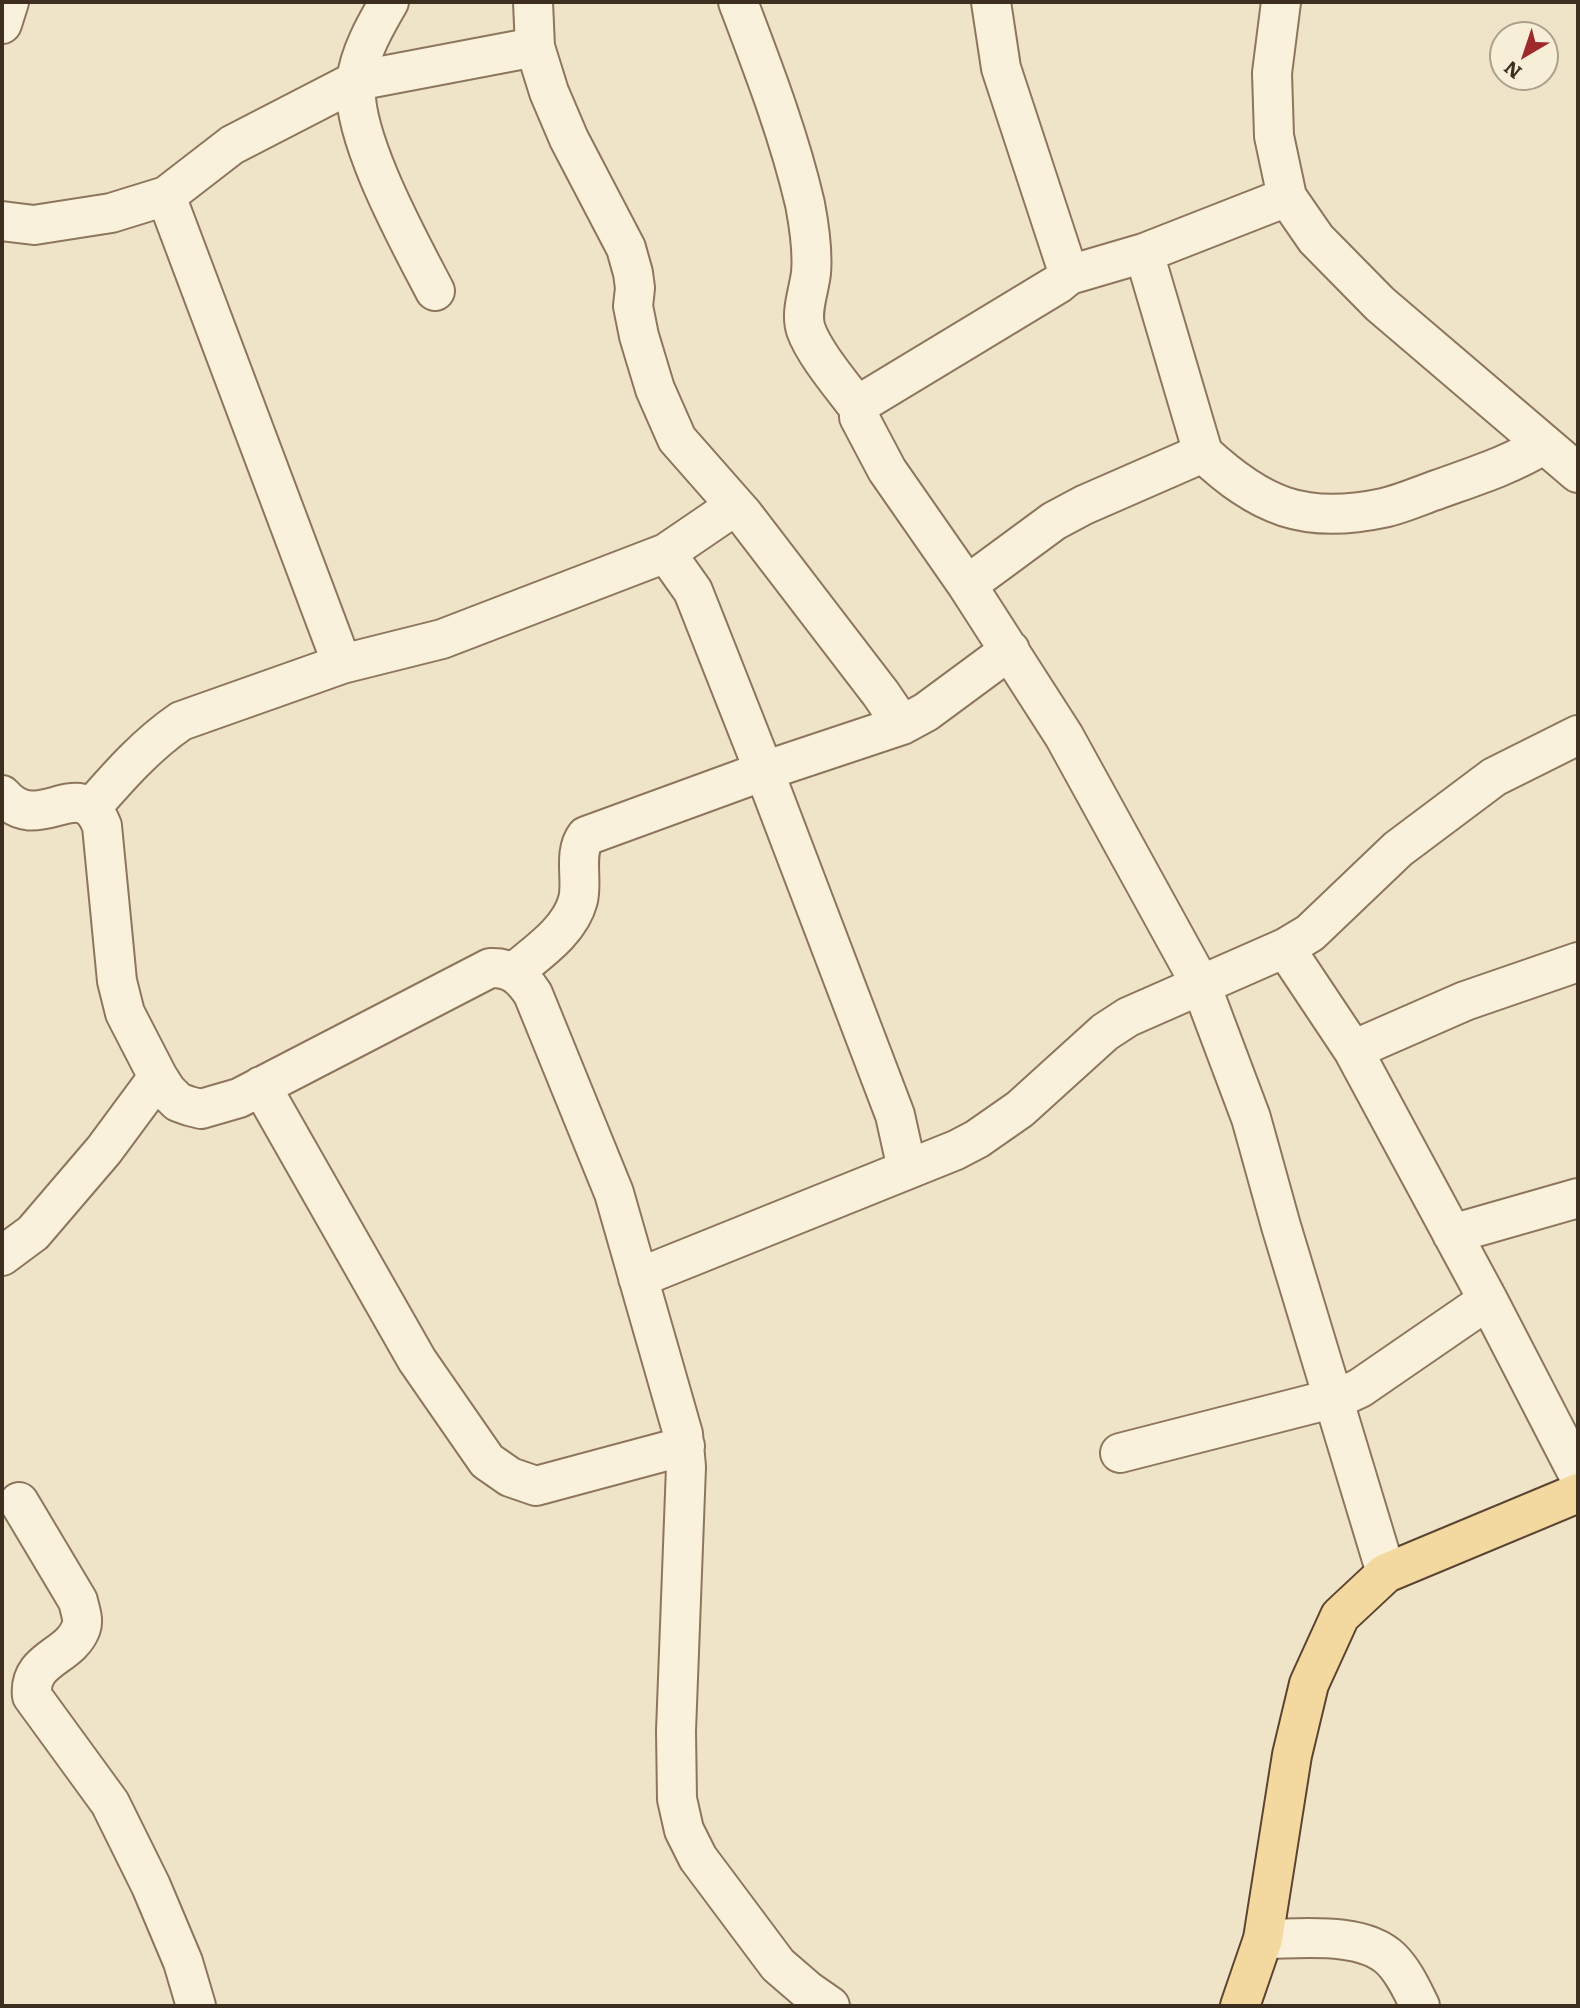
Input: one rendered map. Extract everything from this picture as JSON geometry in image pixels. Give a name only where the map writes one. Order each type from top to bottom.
[{"type":"main road","points":[[1240,2006],[1263,1938],[1290,1768],[1309,1684],[1340,1616],[1386,1573],[1578,1493]]},
{"type":"street","points":[[2,24],[9,2]]},
{"type":"street","points":[[389,2],[370,35],[356,81],[359,122],[395,212],[435,291]]},
{"type":"street","points":[[533,2],[535,47],[549,92],[569,139],[626,248],[634,281],[633,306],[637,326],[655,389],[677,439],[735,506],[902,725]]},
{"type":"street","points":[[738,2],[769,84],[806,208],[811,256],[804,313],[806,330],[816,349],[860,410]]},
{"type":"street","points":[[991,2],[1001,68],[1069,275]]},
{"type":"street","points":[[1281,2],[1272,73],[1274,136],[1287,197],[1316,239],[1380,304],[1578,473]]},
{"type":"street","points":[[2,220],[34,225],[111,213],[166,196],[232,145],[356,81],[535,47]]},
{"type":"street","points":[[166,196],[342,664]]},
{"type":"street","points":[[1287,197],[1144,253],[1069,275],[863,402],[859,417],[887,470],[1010,650],[1064,736],[1201,985],[1251,1118],[1386,1573]]},
{"type":"street","points":[[1144,253],[1203,453],[1221,470],[1259,497],[1280,507],[1307,513],[1333,514],[1384,508],[1514,462],[1543,445]]},
{"type":"street","points":[[967,586],[1054,521],[1084,505],[1203,453]]},
{"type":"street","points":[[90,808],[138,755],[181,721],[342,664],[442,639],[666,552],[735,506]]},
{"type":"street","points":[[666,552],[693,591],[764,771],[895,1115],[907,1169]]},
{"type":"street","points":[[514,972],[562,930],[571,917],[581,884],[579,850],[586,836],[764,771],[902,725],[926,712],[1010,650]]},
{"type":"street","points":[[638,1278],[956,1150],[977,1139],[1020,1109],[1105,1032],[1151,1005],[1285,948],[1310,933],[1398,849],[1494,776],[1578,735]]},
{"type":"street","points":[[2,796],[20,811],[31,812],[83,803],[97,816],[102,826],[117,981],[125,1013],[158,1077],[178,1102],[201,1109],[239,1098],[490,968],[503,967],[514,972],[533,995],[614,1193],[683,1434],[686,1468],[676,1731],[677,1799],[684,1830],[698,1858],[778,1965],[830,2006]]},
{"type":"street","points":[[1285,948],[1353,1050],[1578,1474]]},
{"type":"street","points":[[1353,1050],[1465,1001],[1578,962]]},
{"type":"street","points":[[2,1256],[33,1233],[104,1150],[158,1077]]},
{"type":"street","points":[[261,1086],[417,1360],[487,1461],[510,1476],[536,1486],[684,1446]]},
{"type":"street","points":[[1452,1234],[1578,1198]]},
{"type":"street","points":[[1120,1453],[1334,1398],[1360,1388],[1488,1300]]},
{"type":"street","points":[[19,1502],[78,1601],[82,1614],[81,1629],[34,1674],[32,1696],[110,1803],[151,1886],[183,1962],[196,2006]]},
{"type":"street","points":[[1263,1938],[1345,1940],[1374,1946],[1398,1968],[1420,2006]]}]
